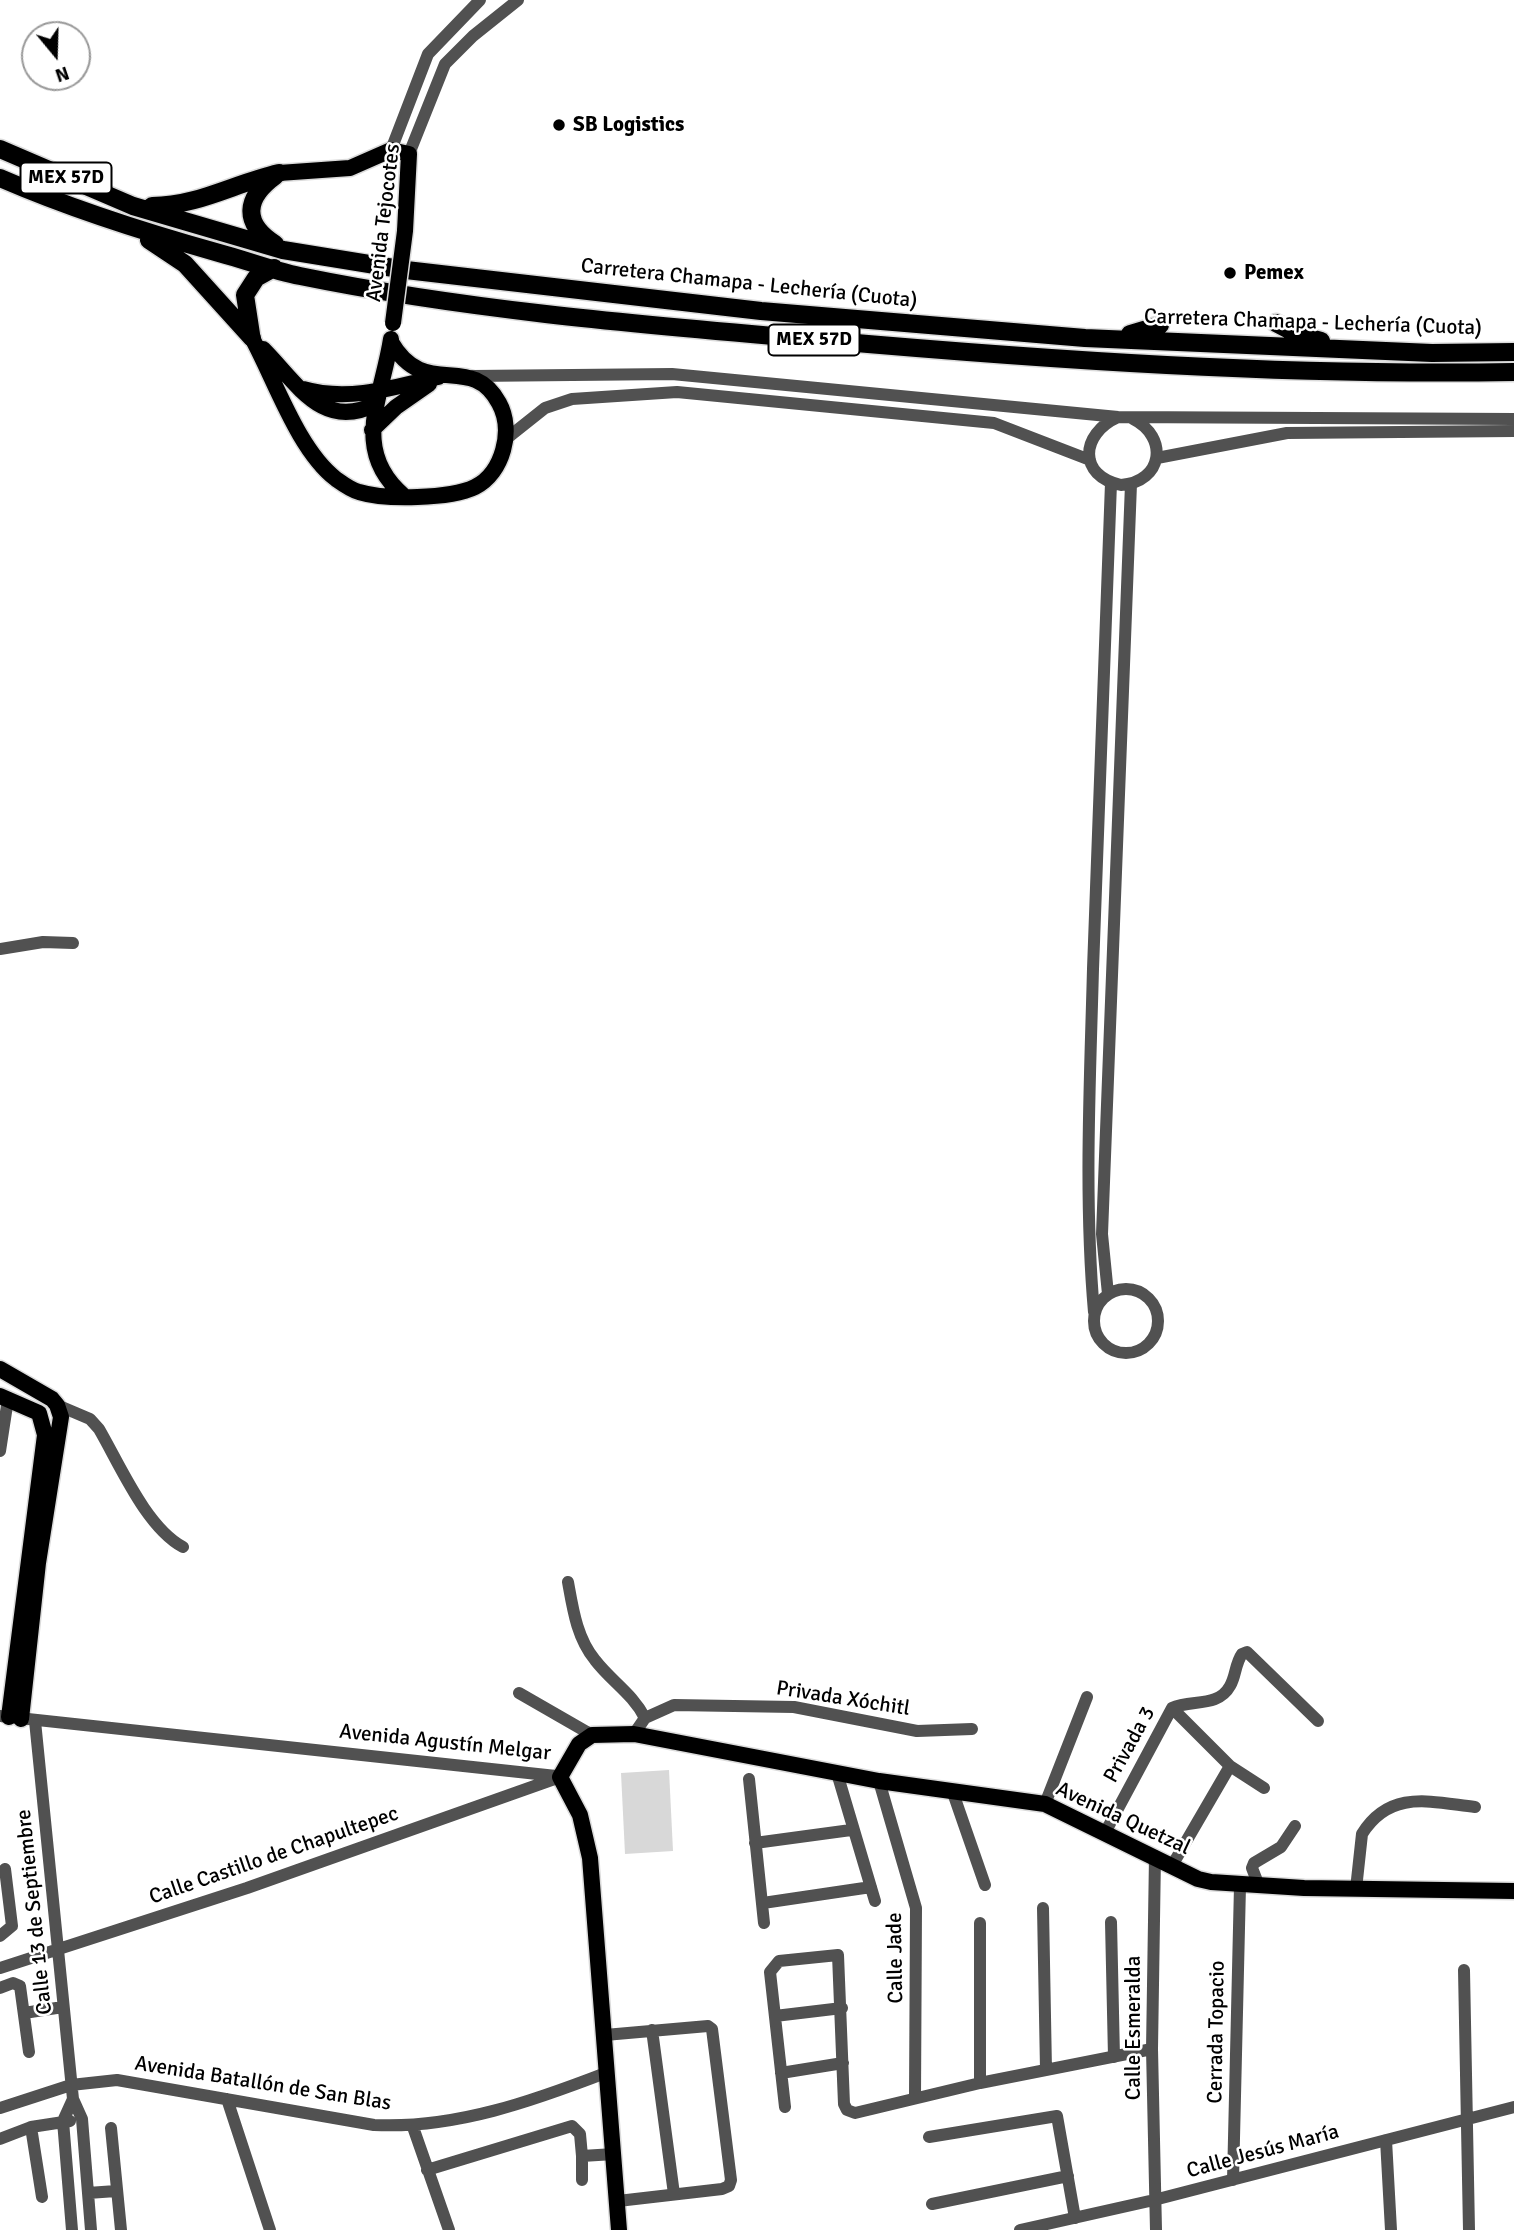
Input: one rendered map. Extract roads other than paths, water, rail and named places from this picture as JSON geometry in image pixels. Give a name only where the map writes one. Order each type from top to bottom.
[{"type":"highway","name":"Carretera Chamapa - Lechería (Cuota)","points":[[0,149],[133,206],[284,250],[406,270],[761,311],[1085,338],[1432,353],[1514,352]]},
{"type":"highway","points":[[133,206],[187,204],[250,179],[279,173]]},
{"type":"highway","points":[[279,173],[257,191],[251,215],[261,235],[284,250]]},
{"type":"highway","name":"Carretera Chamapa - Lechería (Cuota)","points":[[0,178],[125,226],[295,275],[437,299],[759,335],[967,353],[1181,367],[1433,373],[1514,372]]},
{"type":"highway","points":[[125,226],[163,247],[185,264],[252,338]]},
{"type":"highway","points":[[252,338],[245,295],[256,278],[274,268]]},
{"type":"highway","points":[[1276,323],[1299,335],[1320,341],[1384,345],[1432,353]]},
{"type":"highway","points":[[1085,338],[1131,334],[1160,325]]},
{"type":"main road","points":[[279,173],[350,168],[391,150],[409,154]]},
{"type":"main road","name":"Avenida Tejocotes","points":[[372,430],[391,342],[405,231],[409,154]]},
{"type":"main road","points":[[252,338],[303,389],[335,397],[379,397],[443,376]]},
{"type":"main road","points":[[252,338],[288,412],[324,470],[355,492],[379,497],[404,496],[461,492],[477,486],[492,471],[506,439],[499,403],[487,386],[472,376],[443,376],[412,367],[399,355],[391,342]]},
{"type":"main road","points":[[404,496],[386,481],[378,466],[372,430],[414,393],[443,376]]},
{"type":"main road","points":[[0,1369],[56,1406],[33,1563]]},
{"type":"main road","points":[[4,1397],[40,1417],[45,1435],[16,1718]]},
{"type":"main road","name":"Avenida Quetzal","points":[[593,1735],[634,1734],[879,1781],[1045,1804],[1106,1831],[1198,1878],[1240,1886],[1514,1891]]},
{"type":"main road","points":[[560,1777],[579,1744],[593,1735]]},
{"type":"main road","name":"Avenida Agustín Melgar","points":[[560,1777],[580,1815],[590,1858],[619,2230]]},
{"type":"street","name":"Avenida Tejocotes","points":[[391,150],[428,54],[480,0]]},
{"type":"street","name":"Avenida Tejocotes","points":[[409,154],[444,64],[473,36],[518,0]]},
{"type":"street","points":[[472,376],[673,374],[1124,417],[1514,419]]},
{"type":"street","points":[[506,439],[545,408],[572,399],[677,392],[994,423],[1090,460]]},
{"type":"street","points":[[1124,417],[1146,425],[1156,440],[1157,458],[1152,470],[1131,484],[1111,483],[1098,474],[1090,460],[1090,441],[1101,425],[1124,417]]},
{"type":"street","points":[[1157,458],[1287,433],[1514,431]]},
{"type":"street","points":[[1094,1312],[1108,1294],[1124,1289],[1142,1293],[1154,1305],[1158,1323],[1152,1340],[1138,1351],[1120,1353],[1104,1346],[1094,1330],[1087,1235],[1100,735],[1111,483]]},
{"type":"street","points":[[1108,1294],[1101,1234],[1131,484]]},
{"type":"street","points":[[0,949],[43,942],[73,943]]},
{"type":"street","points":[[0,1451],[4,1397]]},
{"type":"street","points":[[56,1406],[52,1424],[40,1417],[40,1403],[56,1406],[90,1419],[99,1429],[151,1517],[167,1538],[183,1547]]},
{"type":"street","points":[[568,1583],[575,1621],[584,1643],[595,1660],[636,1702],[645,1718],[634,1734]]},
{"type":"street","name":"Privada 3","points":[[1106,1831],[1172,1708],[1210,1702],[1222,1696],[1230,1686],[1238,1659],[1247,1652],[1318,1721]]},
{"type":"street","points":[[519,1693],[593,1735]]},
{"type":"street","points":[[1045,1804],[1087,1697]]},
{"type":"street","name":"Privada Xóchitl","points":[[645,1718],[674,1705],[773,1706],[917,1731],[972,1730]]},
{"type":"street","points":[[1172,1708],[1230,1766],[1264,1788]]},
{"type":"street","name":"Avenida Agustín Melgar","points":[[16,1718],[560,1777]]},
{"type":"street","name":"Calle 13 de Septiembre","points":[[16,1718],[57,1949],[73,2099],[82,2119],[91,2230]]},
{"type":"street","points":[[1173,1864],[1230,1766]]},
{"type":"street","points":[[837,1773],[851,1829],[875,1901]]},
{"type":"street","name":"Calle Castillo de Chapultepec","points":[[0,1968],[247,1888],[560,1777]]},
{"type":"street","points":[[749,1779],[764,1923]]},
{"type":"street","name":"Calle Jade","points":[[879,1781],[916,1908],[915,2098]]},
{"type":"street","points":[[952,1790],[985,1885]]},
{"type":"street","points":[[1356,1889],[1362,1834],[1395,1804],[1414,1800],[1475,1807]]},
{"type":"street","points":[[1259,1886],[1252,1868],[1254,1863],[1281,1847],[1295,1826]]},
{"type":"street","points":[[755,1843],[851,1829]]},
{"type":"street","name":"Calle Esmeralda","points":[[1155,1856],[1152,2049],[1156,2230]]},
{"type":"street","points":[[0,1936],[12,1926],[5,1869]]},
{"type":"street","name":"Cerrada Topacio","points":[[1233,2179],[1240,1886]]},
{"type":"street","points":[[762,1903],[871,1887]]},
{"type":"street","points":[[1043,1908],[1046,2070]]},
{"type":"street","points":[[1111,1922],[1114,2057]]},
{"type":"street","points":[[980,1923],[980,2083]]},
{"type":"street","points":[[785,2106],[772,1966],[779,1961],[832,1954],[838,1955],[841,1960],[844,2104],[847,2110],[855,2113],[980,2083],[1152,2049]]},
{"type":"street","points":[[1464,1970],[1469,2230]]},
{"type":"street","points":[[0,1988],[19,1984],[29,2052]]},
{"type":"street","points":[[24,2013],[64,2007]]},
{"type":"street","points":[[775,2016],[842,2007]]},
{"type":"street","points":[[605,2035],[708,2026],[715,2033],[731,2180],[729,2186],[722,2189],[618,2201]]},
{"type":"street","points":[[652,2030],[674,2194]]},
{"type":"street","points":[[781,2073],[843,2063]]},
{"type":"street","name":"Avenida Batallón de San Blas","points":[[0,2108],[71,2085],[117,2080],[374,2125],[413,2127],[452,2122],[608,2072]]},
{"type":"street","points":[[72,2230],[63,2121],[73,2099]]},
{"type":"street","points":[[226,2099],[270,2230]]},
{"type":"street","name":"Calle Jesús María","points":[[1020,2230],[1154,2200],[1514,2107]]},
{"type":"street","points":[[929,2137],[1057,2116],[1075,2218]]},
{"type":"street","points":[[0,2139],[31,2127],[82,2119]]},
{"type":"street","points":[[427,2169],[572,2126],[580,2134],[582,2180]]},
{"type":"street","points":[[31,2127],[42,2197]]},
{"type":"street","points":[[413,2127],[449,2230]]},
{"type":"street","points":[[111,2128],[121,2230]]},
{"type":"street","points":[[1386,2140],[1391,2230]]},
{"type":"street","points":[[582,2156],[614,2154]]},
{"type":"street","points":[[932,2204],[1068,2176]]},
{"type":"street","points":[[88,2193],[116,2191]]},
{"type":"place","name":"SB Logistics","points":[[559,125]]},
{"type":"place","name":"Pemex","points":[[1230,273]]}]
